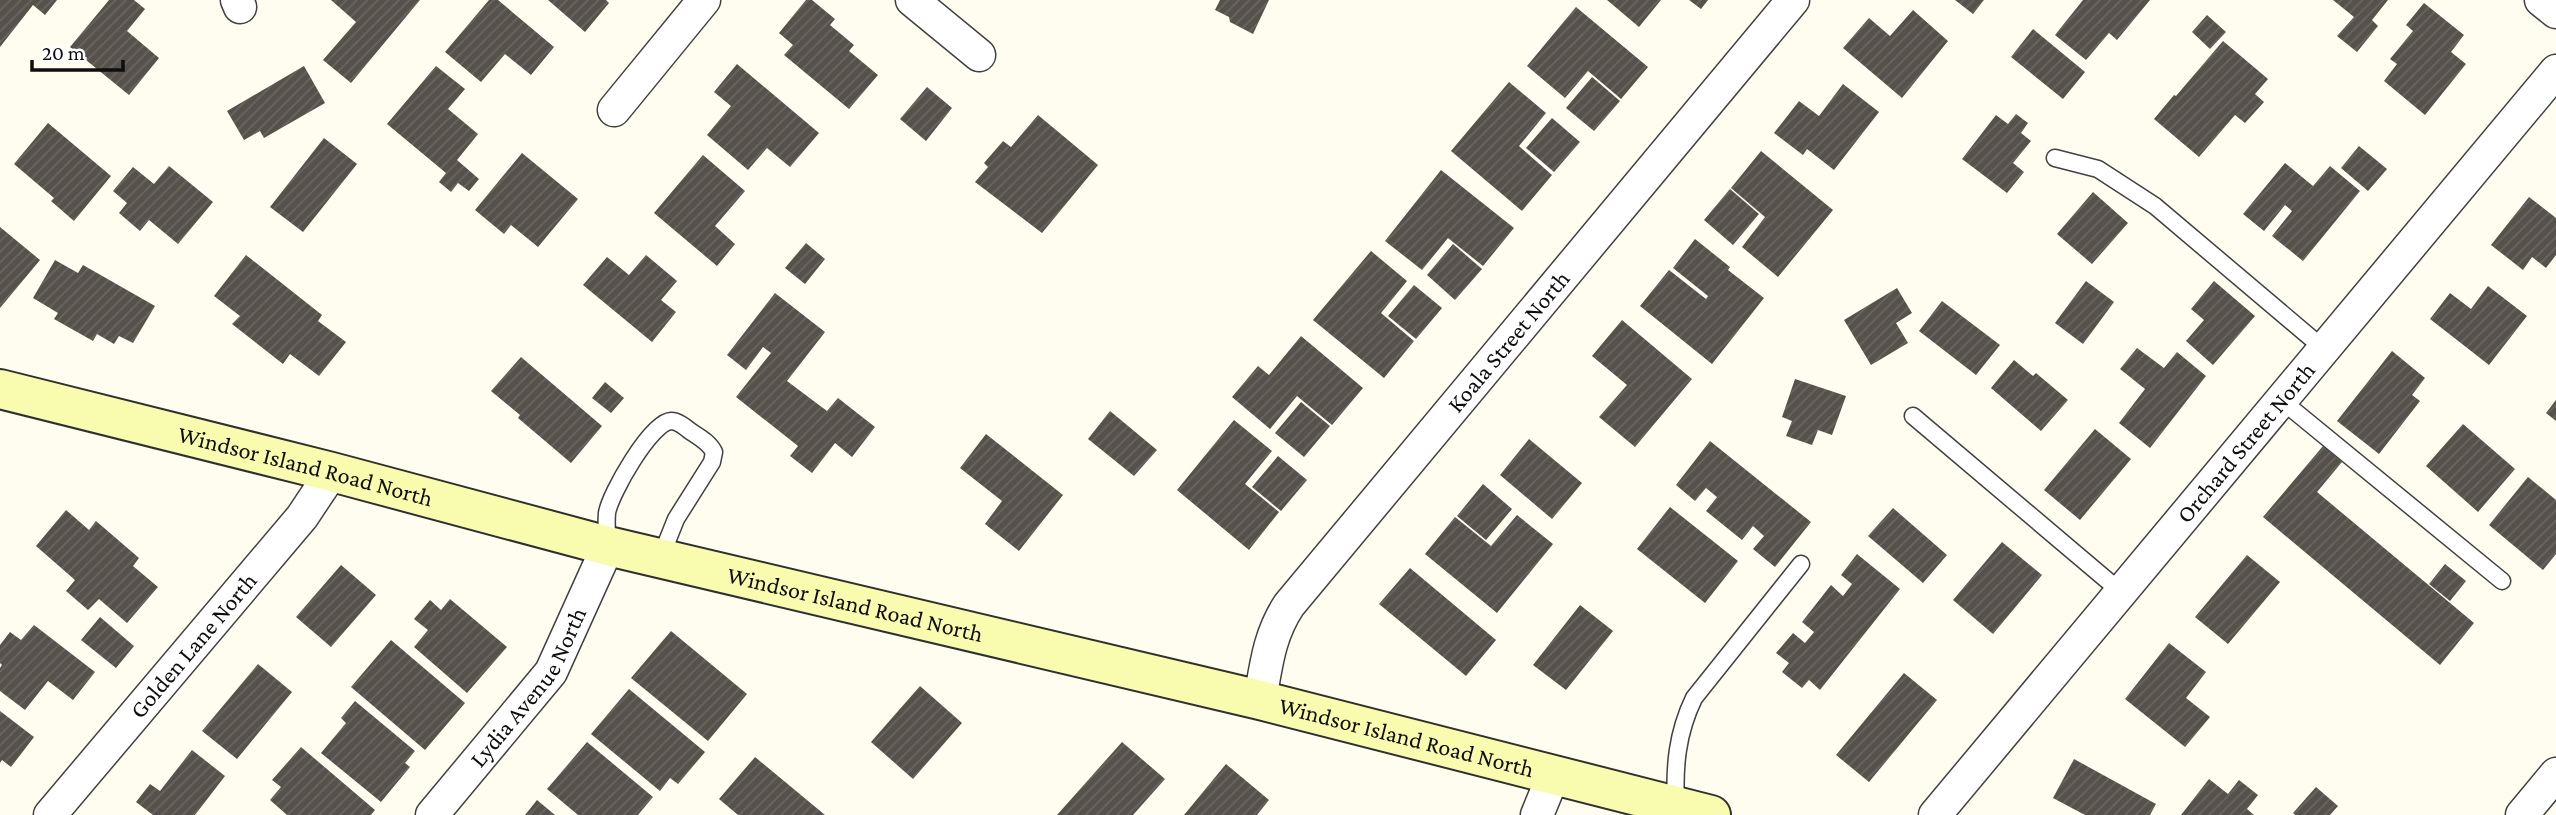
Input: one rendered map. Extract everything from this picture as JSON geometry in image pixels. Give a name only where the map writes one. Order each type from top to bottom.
[{"type":"street","points":[[614,110],[704,0]]},
{"type":"street","points":[[912,0],[979,55]]},
{"type":"street","name":"Koala Street North","points":[[1260,701],[1270,644],[1278,622],[1289,606],[1793,0]]},
{"type":"street","points":[[2541,0],[2556,12]]},
{"type":"street","name":"Orchard Street North","points":[[1935,815],[2556,71]]},
{"type":"street","name":"Windsor Island Road North","points":[[0,389],[332,472],[660,559],[1260,701],[1694,811]]},
{"type":"street","name":"Golden Lane North","points":[[50,815],[302,517],[332,472]]},
{"type":"street","name":"Lydia Avenue North","points":[[432,815],[551,672],[608,546]]},
{"type":"street","points":[[2522,815],[2556,774]]},
{"type":"street","points":[[1537,815],[1553,776]]},
{"type":"lane","points":[[2055,158],[2098,169],[2155,206],[2324,349]]},
{"type":"lane","points":[[2281,400],[2502,581]]},
{"type":"lane","points":[[1913,416],[2120,592]]},
{"type":"lane","points":[[608,546],[607,512],[619,482],[662,424],[670,421],[680,423],[710,445],[714,452],[712,463],[676,519],[660,559]]},
{"type":"lane","points":[[1694,811],[1675,781],[1678,742],[1684,719],[1694,698],[1801,564]]},
{"type":"building","points":[[0,0],[57,0],[45,15],[33,5],[0,47]]},
{"type":"building","points":[[109,0],[134,0],[145,9],[127,31],[159,58],[129,95],[70,47]]},
{"type":"building","points":[[331,0],[420,0],[351,83],[323,60],[356,22]]},
{"type":"building","points":[[489,0],[498,0],[554,47],[531,75],[505,54],[481,82],[445,52]]},
{"type":"building","points":[[548,0],[606,0],[609,3],[585,32]]},
{"type":"building","points":[[806,0],[812,0],[835,19],[830,25],[854,45],[849,51],[878,75],[849,109],[784,55],[793,45],[779,33]]},
{"type":"building","points":[[1220,0],[1269,0],[1253,34],[1230,22],[1229,17],[1215,10]]},
{"type":"building","points":[[1607,0],[1661,0],[1639,27]]},
{"type":"building","points":[[1689,0],[1708,0],[1701,9]]},
{"type":"building","points":[[1955,0],[1984,0],[1973,14]]},
{"type":"building","points":[[2083,0],[2150,0],[2117,40],[2109,33],[2086,60],[2055,35]]},
{"type":"building","points":[[2333,0],[2388,0],[2372,20],[2378,26],[2357,52],[2337,36],[2354,17]]},
{"type":"building","points":[[2424,3],[2464,35],[2451,52],[2466,64],[2425,115],[2384,81],[2397,64],[2390,59],[2413,31],[2406,25]]},
{"type":"building","points":[[1576,7],[1648,67],[1621,99],[1588,71],[1565,98],[1527,66]]},
{"type":"building","points":[[1913,10],[1948,41],[1902,98],[1843,48],[1869,18],[1890,36]]},
{"type":"building","points":[[2207,15],[2226,32],[2210,49],[2192,32]]},
{"type":"building","points":[[2033,29],[2085,72],[2063,99],[2011,57]]},
{"type":"building","points":[[2223,41],[2268,79],[2255,94],[2264,102],[2245,123],[2235,115],[2199,157],[2154,119]]},
{"type":"building","points":[[737,64],[819,133],[790,167],[767,148],[748,170],[707,135],[731,106],[714,92]]},
{"type":"building","points":[[304,66],[325,103],[264,138],[260,131],[244,140],[227,111]]},
{"type":"building","points":[[436,66],[465,89],[448,109],[478,134],[457,160],[479,179],[469,191],[458,183],[451,192],[439,182],[446,173],[387,124]]},
{"type":"building","points":[[1592,77],[1620,101],[1594,131],[1566,108]]},
{"type":"building","points":[[1509,82],[1546,113],[1519,146],[1552,175],[1522,211],[1451,151]]},
{"type":"building","points":[[1843,84],[1879,112],[1834,170],[1807,149],[1803,155],[1774,133],[1799,101],[1819,116]]},
{"type":"building","points":[[927,87],[952,108],[926,141],[900,119]]},
{"type":"building","points":[[2016,114],[2028,123],[2021,133],[2031,141],[2013,163],[2024,172],[2007,193],[1962,159],[1996,115],[2008,124]]},
{"type":"building","points":[[1038,115],[1098,165],[1042,233],[975,182],[988,167],[984,163],[1003,141],[1011,147]]},
{"type":"building","points":[[1552,118],[1580,142],[1554,172],[1526,148]]},
{"type":"building","points":[[48,123],[111,176],[74,221],[51,201],[54,198],[14,164]]},
{"type":"building","points":[[324,138],[357,164],[303,232],[270,207]]},
{"type":"building","points":[[2359,146],[2387,169],[2368,191],[2341,168]]},
{"type":"building","points":[[1761,151],[1833,210],[1778,277],[1742,247],[1765,217],[1731,188]]},
{"type":"building","points":[[522,153],[578,199],[538,247],[511,225],[504,234],[475,210]]},
{"type":"building","points":[[703,155],[745,191],[715,226],[735,244],[717,266],[654,213]]},
{"type":"building","points":[[2285,163],[2313,186],[2330,166],[2360,191],[2303,261],[2272,236],[2292,211],[2285,205],[2264,231],[2243,214]]},
{"type":"building","points":[[169,166],[213,202],[178,244],[149,220],[140,231],[119,213],[127,203],[113,191],[133,167],[154,184]]},
{"type":"building","points":[[1441,170],[1514,228],[1483,266],[1448,238],[1422,270],[1385,241]]},
{"type":"building","points":[[1730,189],[1759,214],[1733,245],[1704,220]]},
{"type":"building","points":[[2093,192],[2128,223],[2092,264],[2057,234]]},
{"type":"building","points":[[2529,197],[2556,218],[2556,255],[2546,268],[2532,257],[2523,270],[2491,245]]},
{"type":"building","points":[[0,227],[40,260],[0,308]]},
{"type":"building","points":[[1695,239],[1730,267],[1728,270],[1764,298],[1712,364],[1640,306],[1669,270],[1706,299],[1708,296],[1673,268]]},
{"type":"building","points":[[806,243],[825,259],[805,284],[785,268]]},
{"type":"building","points":[[1453,244],[1482,269],[1455,300],[1427,275]]},
{"type":"building","points":[[1371,251],[1407,281],[1381,313],[1414,341],[1384,378],[1313,320]]},
{"type":"building","points":[[246,255],[322,315],[318,321],[346,342],[319,376],[290,354],[283,364],[232,324],[240,316],[214,296]]},
{"type":"building","points":[[646,255],[677,281],[661,300],[676,312],[652,342],[583,285],[607,257],[629,275]]},
{"type":"building","points":[[55,260],[78,273],[83,265],[155,306],[133,343],[119,336],[114,344],[97,334],[93,341],[54,319],[58,313],[33,298]]},
{"type":"building","points":[[2086,281],[2114,302],[2083,344],[2055,323]]},
{"type":"building","points":[[2214,281],[2255,316],[2213,365],[2186,341],[2204,320],[2191,309]]},
{"type":"building","points":[[1414,285],[1442,308],[1416,339],[1388,316]]},
{"type":"building","points":[[2488,286],[2527,316],[2489,365],[2430,319],[2450,293],[2471,309]]},
{"type":"building","points":[[1897,288],[1912,313],[1896,323],[1908,343],[1871,365],[1844,320]]},
{"type":"building","points":[[775,293],[825,332],[787,381],[827,411],[838,398],[875,427],[852,457],[835,443],[812,473],[790,456],[798,446],[736,397],[771,353],[763,347],[746,370],[727,355]]},
{"type":"building","points":[[1942,301],[2000,345],[1976,375],[1919,331]]},
{"type":"building","points":[[1622,320],[1692,379],[1635,447],[1599,417],[1627,385],[1592,356]]},
{"type":"building","points":[[1301,336],[1363,388],[1332,425],[1297,396],[1270,429],[1232,397],[1258,366],[1269,375]]},
{"type":"building","points":[[2137,348],[2164,368],[2177,352],[2206,376],[2150,448],[2119,423],[2145,389],[2120,369]]},
{"type":"building","points":[[2392,351],[2425,378],[2412,395],[2420,401],[2379,454],[2337,421]]},
{"type":"building","points":[[521,357],[602,426],[571,463],[491,391]]},
{"type":"building","points":[[2014,360],[2033,376],[2036,373],[2068,400],[2041,431],[1991,388]]},
{"type":"building","points":[[1795,379],[1846,396],[1832,435],[1818,430],[1812,445],[1786,436],[1792,421],[1782,417]]},
{"type":"building","points":[[605,382],[624,398],[611,413],[592,398]]},
{"type":"building","points":[[2556,400],[2556,421],[2546,413]]},
{"type":"building","points":[[1301,402],[1330,426],[1304,457],[1275,433]]},
{"type":"building","points":[[1110,411],[1157,450],[1134,476],[1088,439]]},
{"type":"building","points":[[1234,420],[1272,451],[1245,484],[1279,512],[1249,550],[1177,490]]},
{"type":"building","points":[[2463,424],[2515,469],[2478,512],[2426,466]]},
{"type":"building","points":[[2095,429],[2131,459],[2080,520],[2044,490]]},
{"type":"building","points":[[986,434],[1063,495],[1019,551],[985,524],[1002,501],[960,468]]},
{"type":"building","points":[[1529,439],[1582,483],[1552,519],[1500,475]]},
{"type":"building","points":[[1710,441],[1811,522],[1775,567],[1753,549],[1764,536],[1753,526],[1742,540],[1706,511],[1717,497],[1706,488],[1695,501],[1676,485]]},
{"type":"building","points":[[2323,446],[2342,462],[2317,492],[2474,623],[2440,665],[2263,517]]},
{"type":"building","points":[[1278,456],[1307,480],[1281,511],[1252,487]]},
{"type":"building","points":[[2528,477],[2556,500],[2556,554],[2543,570],[2489,525]]},
{"type":"building","points":[[1483,484],[1512,509],[1486,540],[1457,516]]},
{"type":"building","points":[[1670,507],[1738,561],[1705,603],[1637,549]]},
{"type":"building","points":[[1893,508],[1947,555],[1923,583],[1868,536]]},
{"type":"building","points":[[66,510],[89,530],[96,521],[139,558],[133,566],[158,587],[127,623],[99,599],[88,610],[66,591],[75,580],[36,546]]},
{"type":"building","points":[[1517,515],[1553,544],[1497,613],[1425,554],[1455,517],[1491,546]]},
{"type":"building","points":[[2002,542],[2042,575],[1993,634],[1953,600]]},
{"type":"building","points":[[1857,554],[1900,589],[1820,690],[1809,680],[1802,688],[1782,672],[1789,663],[1776,653],[1793,633],[1805,643],[1814,632],[1802,622],[1831,585],[1843,596],[1852,584],[1841,575]]},
{"type":"building","points":[[2247,555],[2280,582],[2228,644],[2195,617]]},
{"type":"building","points":[[2445,564],[2466,581],[2450,601],[2429,584]]},
{"type":"building","points":[[341,565],[376,595],[331,647],[296,617]]},
{"type":"building","points":[[1410,568],[1496,640],[1466,676],[1379,604]]},
{"type":"building","points":[[450,599],[507,647],[467,693],[414,647],[428,630],[414,619],[430,600],[441,610]]},
{"type":"building","points":[[1580,605],[1613,631],[1566,690],[1533,665]]},
{"type":"building","points":[[100,617],[134,646],[116,668],[81,640]]},
{"type":"building","points":[[34,625],[95,672],[73,700],[48,681],[25,710],[0,691],[0,645],[10,632],[21,640]]},
{"type":"building","points":[[671,631],[747,694],[708,741],[631,678]]},
{"type":"building","points":[[391,640],[465,703],[425,750],[351,687]]},
{"type":"building","points":[[2169,643],[2206,672],[2186,698],[2210,717],[2185,747],[2125,699]]},
{"type":"building","points":[[258,664],[292,692],[237,759],[202,731]]},
{"type":"building","points":[[1904,673],[1937,700],[1869,782],[1836,755]]},
{"type":"building","points":[[920,686],[962,723],[913,779],[871,742]]},
{"type":"building","points":[[629,689],[705,752],[678,784],[670,778],[660,791],[591,734]]},
{"type":"building","points":[[355,701],[415,751],[405,763],[410,767],[381,802],[321,753],[346,723],[341,718]]},
{"type":"building","points":[[0,711],[34,737],[11,767],[2,760],[0,763]]},
{"type":"building","points":[[587,742],[653,797],[638,815],[578,815],[547,789]]},
{"type":"building","points":[[1122,742],[1165,779],[1133,815],[1057,815]]},
{"type":"building","points":[[301,747],[375,810],[371,815],[287,815],[270,800],[281,787],[272,780]]},
{"type":"building","points":[[192,750],[225,776],[195,815],[153,815],[136,802],[150,784],[160,791]]},
{"type":"building","points":[[755,757],[825,815],[738,815],[719,799]]},
{"type":"building","points":[[2074,759],[2156,804],[2150,815],[2085,815],[2053,798]]},
{"type":"building","points":[[1226,764],[1269,800],[1257,815],[1184,815]]},
{"type":"building","points":[[2209,779],[2228,794],[2239,780],[2258,795],[2247,809],[2254,815],[2181,815]]},
{"type":"building","points":[[2316,787],[2338,806],[2330,815],[2295,815],[2293,813]]},
{"type":"building","points":[[537,800],[555,815],[525,815]]}]
